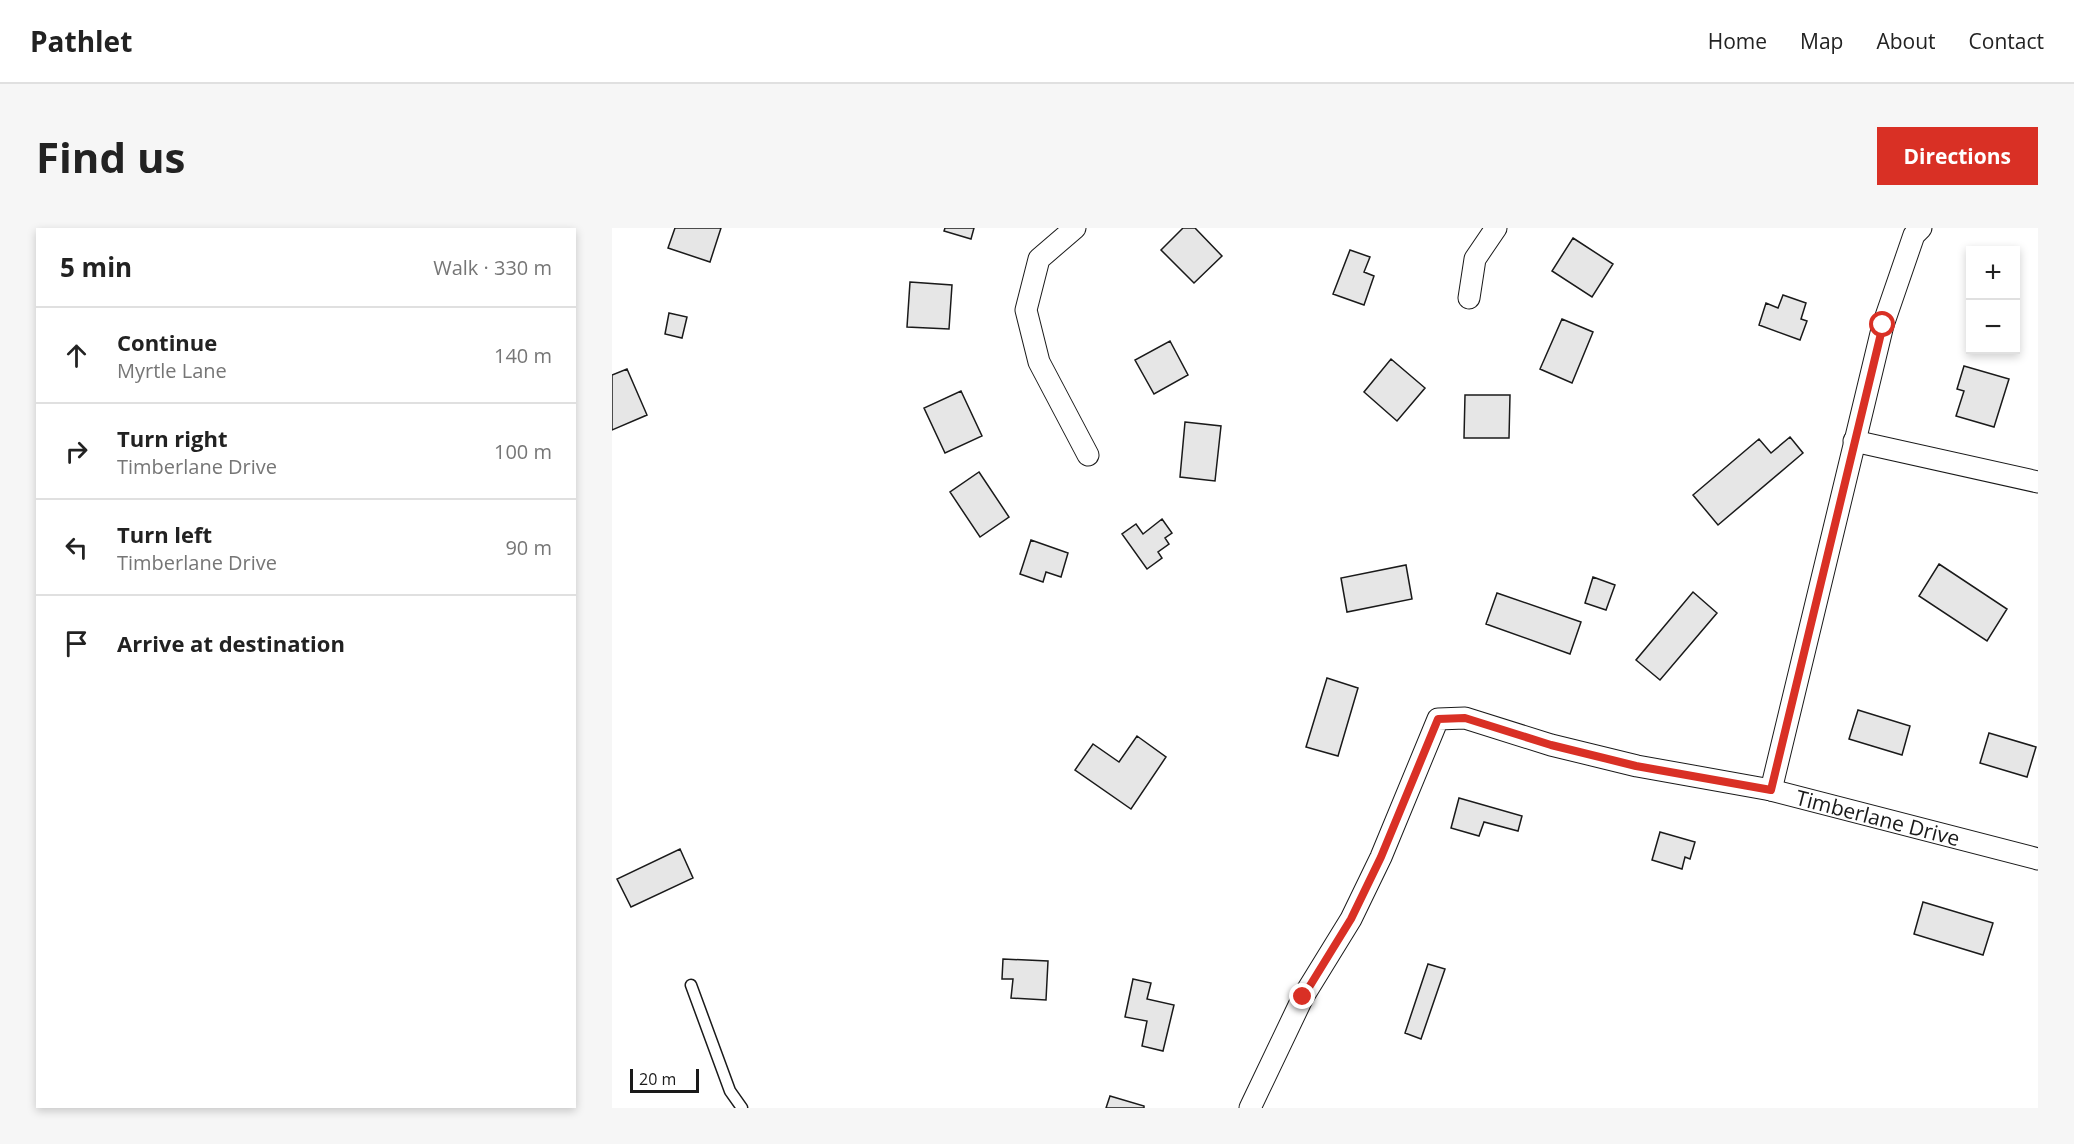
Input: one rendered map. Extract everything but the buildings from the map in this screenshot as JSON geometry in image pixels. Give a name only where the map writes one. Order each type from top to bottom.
[{"type":"street","points":[[1075,228],[1039,259],[1026,310],[1039,362],[1088,455]]},
{"type":"street","points":[[1469,298],[1475,259],[1496,228]]},
{"type":"street","points":[[1771,790],[1883,325],[1914,236],[1921,228]]},
{"type":"street","points":[[1854,441],[2038,482]]},
{"type":"street","name":"Timberlane Drive","points":[[1250,1108],[1303,997],[1351,919],[1381,857],[1438,719],[1465,718],[1551,745],[1636,766],[1771,790],[2038,859]]},
{"type":"lane","points":[[691,985],[730,1091],[742,1108]]},
{"type":"route","points":[[1303,997],[1351,919],[1381,857],[1438,719],[1465,718],[1551,745],[1636,766],[1771,790],[1883,325]]}]
